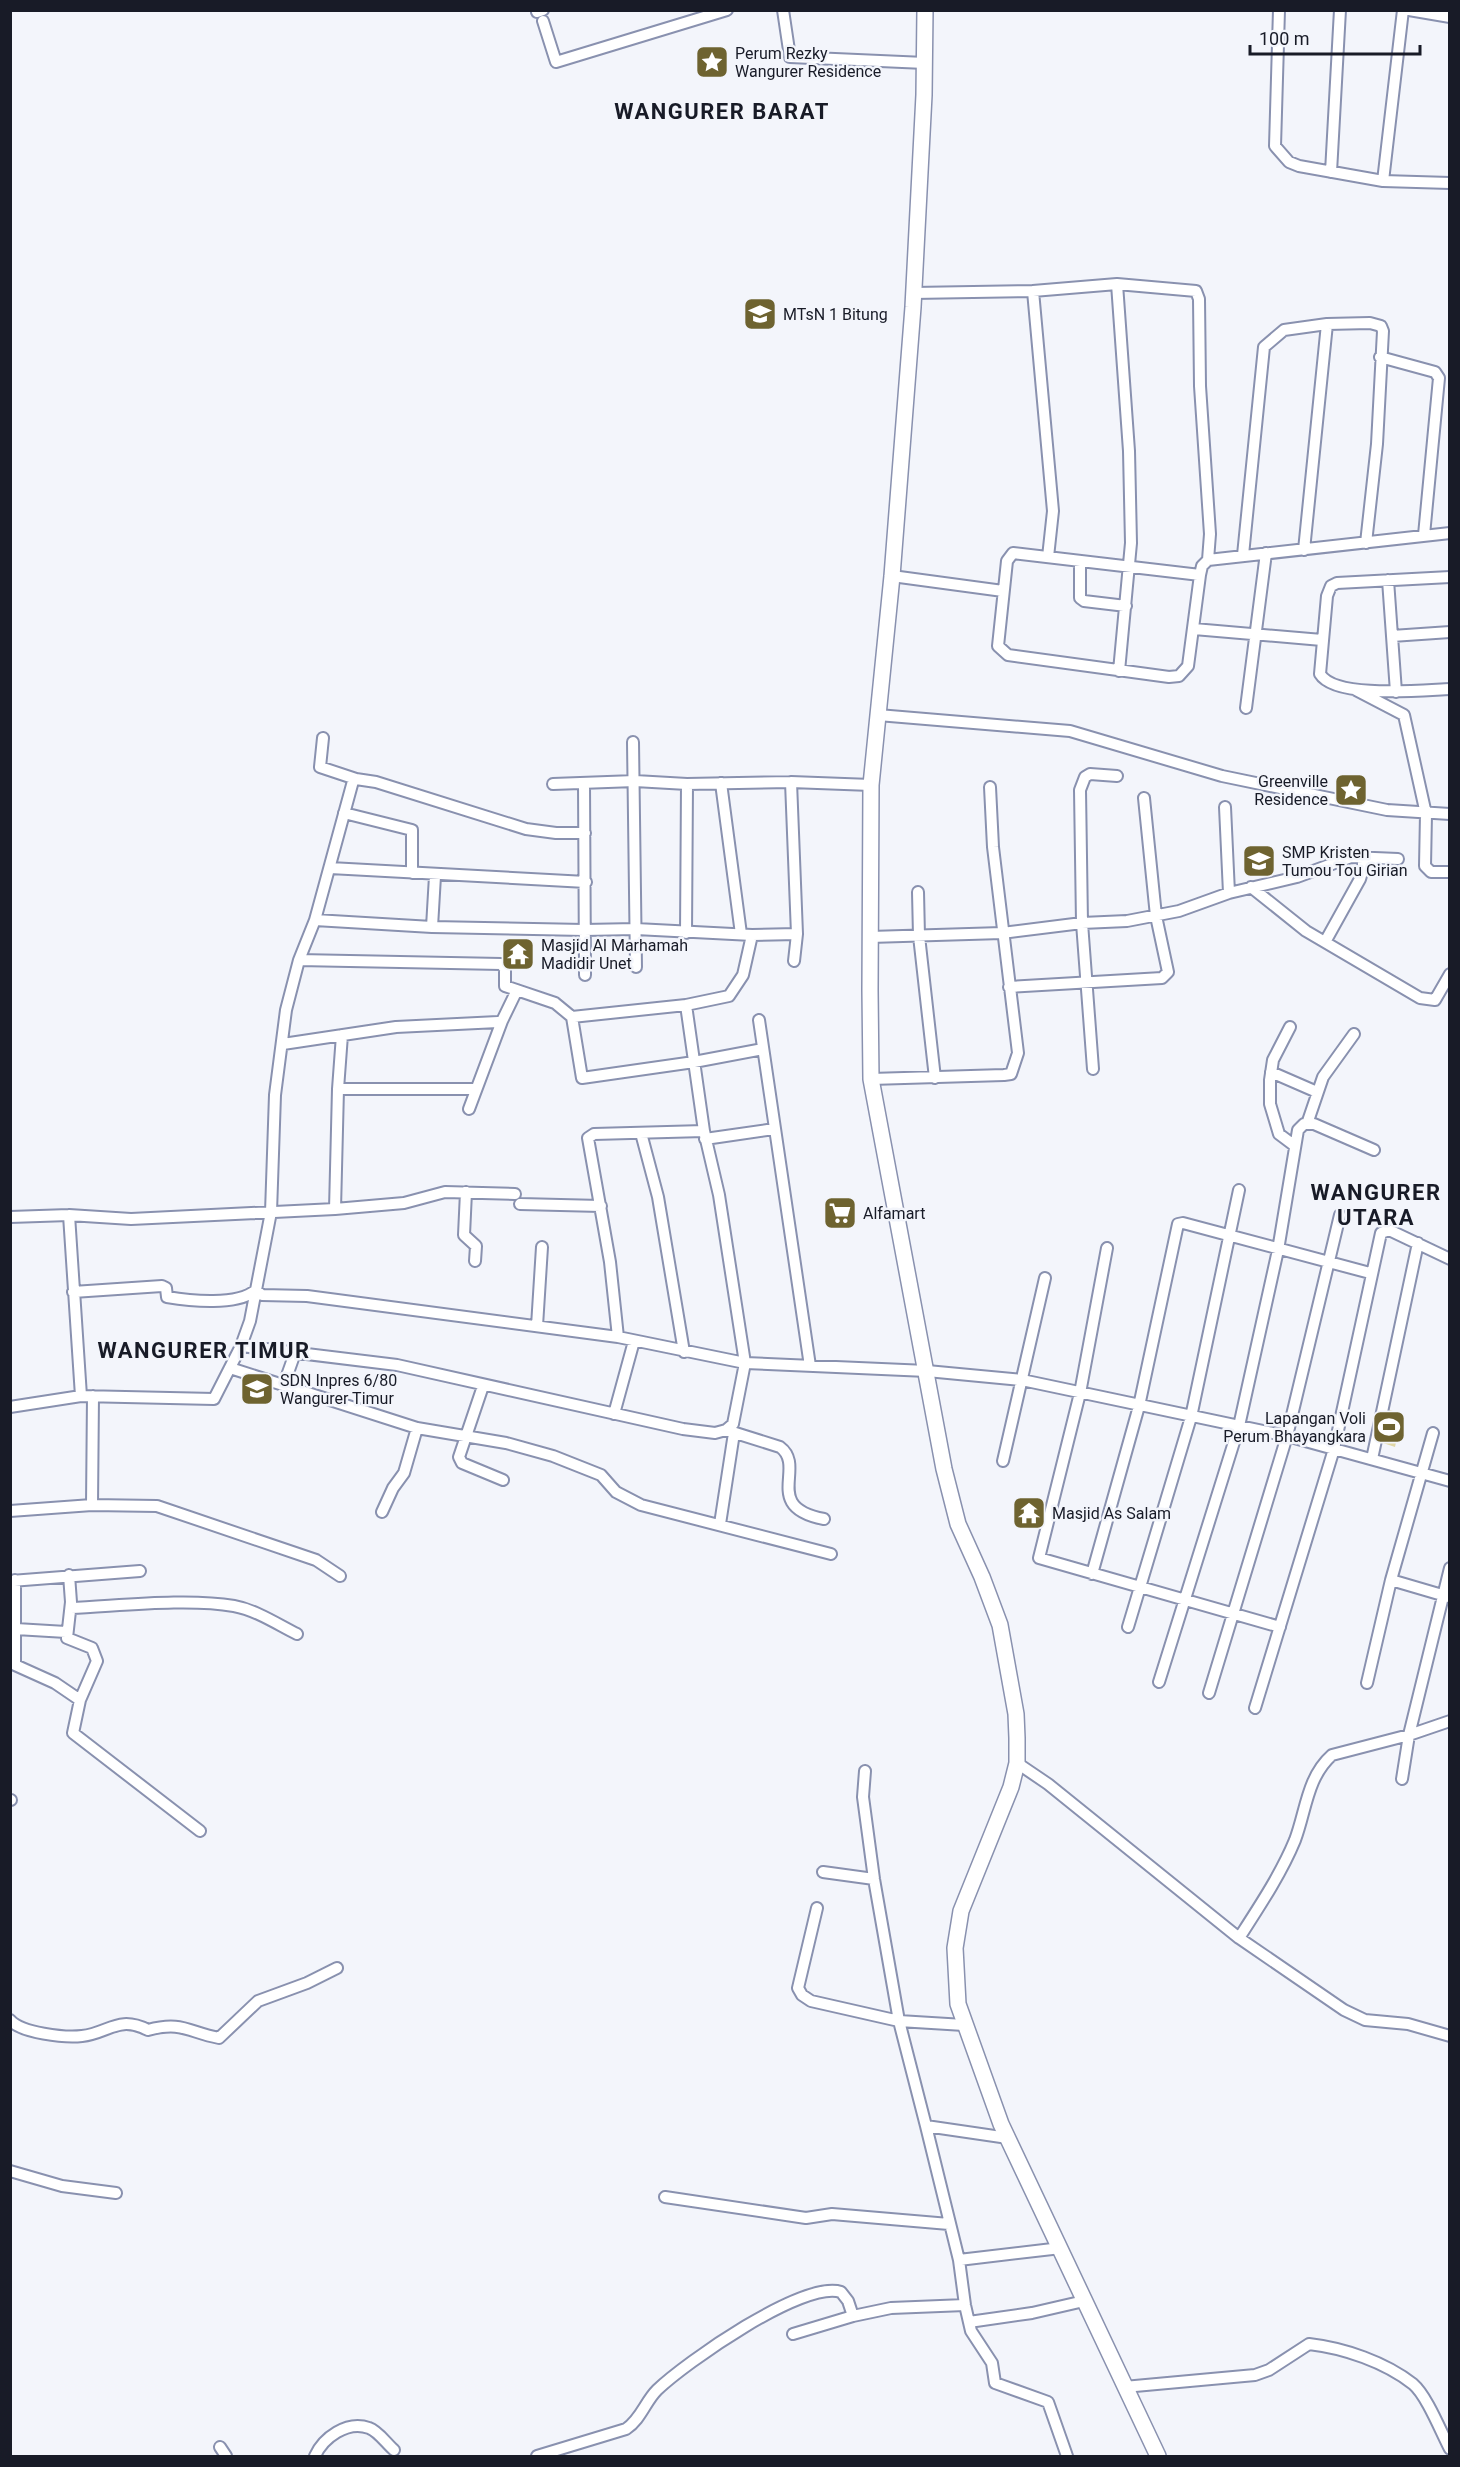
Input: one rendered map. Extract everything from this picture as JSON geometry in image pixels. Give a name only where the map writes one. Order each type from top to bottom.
[{"type":"street","points":[[541,14],[556,63],[727,10]]},
{"type":"street","points":[[783,10],[790,57],[925,63]]},
{"type":"street","points":[[925,10],[925,63],[913,293],[892,576],[871,785],[871,1079],[944,1469],[958,1524],[982,1577],[1003,1639],[1016,1714],[1017,1763],[1002,1815],[966,1897],[957,1929],[955,1973],[958,2004],[964,2025],[1008,2138],[1158,2457]]},
{"type":"street","points":[[1279,10],[1275,146],[1289,162],[1383,181],[1449,183]]},
{"type":"street","points":[[1331,172],[1340,10]]},
{"type":"street","points":[[1383,181],[1403,10]]},
{"type":"street","points":[[1409,10],[1449,17]]},
{"type":"street","points":[[913,293],[1033,291],[1117,284],[1194,289],[1198,295],[1200,386],[1210,534],[1208,560]]},
{"type":"street","points":[[1117,284],[1129,451],[1130,567],[1119,671]]},
{"type":"street","points":[[1033,291],[1053,511],[1048,557]]},
{"type":"street","points":[[1243,555],[1264,347],[1284,330],[1327,324],[1371,323],[1381,326],[1383,331],[1377,444],[1366,543]]},
{"type":"street","points":[[1304,550],[1327,324]]},
{"type":"street","points":[[1380,357],[1435,372],[1439,378],[1424,535]]},
{"type":"street","points":[[1200,575],[1017,553],[1009,556],[998,646],[1004,653],[1119,671],[1169,677],[1179,676],[1184,672],[1191,658],[1200,575],[1202,566],[1208,560],[1449,533]]},
{"type":"street","points":[[1246,708],[1266,553]]},
{"type":"street","points":[[1080,561],[1080,598],[1126,606]]},
{"type":"street","points":[[892,576],[1003,591]]},
{"type":"street","points":[[1449,577],[1337,583],[1331,586],[1327,596],[1320,674],[1328,682],[1353,688],[1396,692],[1449,689]]},
{"type":"street","points":[[1388,580],[1396,692]]},
{"type":"street","points":[[1194,629],[1322,640]]},
{"type":"street","points":[[1392,636],[1449,632]]},
{"type":"street","points":[[1353,688],[1379,704],[1401,711],[1404,715],[1426,814],[1425,866],[1431,872],[1449,872]]},
{"type":"street","points":[[878,715],[1070,731],[1222,776],[1387,810],[1449,814]]},
{"type":"street","points":[[323,738],[320,767],[526,829],[585,833]]},
{"type":"street","points":[[633,742],[636,967]]},
{"type":"street","points":[[1093,1069],[1082,923],[1080,790],[1085,777],[1090,774],[1117,776]]},
{"type":"street","points":[[10,1407],[81,1396],[214,1399],[241,1346],[250,1321],[271,1212],[275,1095],[286,1010],[299,960],[315,920],[330,868],[350,786],[356,778]]},
{"type":"street","points":[[553,783],[635,781],[687,784],[791,782],[871,785]]},
{"type":"street","points":[[791,782],[797,934],[794,961]]},
{"type":"street","points":[[584,783],[585,975]]},
{"type":"street","points":[[721,783],[741,934]]},
{"type":"street","points":[[686,933],[687,784]]},
{"type":"street","points":[[871,1079],[1011,1074],[1018,1053],[1002,933],[993,847],[990,787]]},
{"type":"street","points":[[1009,987],[1088,984],[1165,976],[1168,967],[1156,916],[1144,798]]},
{"type":"street","points":[[1225,807],[1229,893]]},
{"type":"street","points":[[344,813],[412,830],[412,873]]},
{"type":"street","points":[[870,937],[1002,933],[1156,916],[1199,906],[1229,893],[1251,887],[1297,878],[1340,860],[1363,856],[1398,859]]},
{"type":"street","points":[[1324,942],[1357,885],[1363,869],[1363,856]]},
{"type":"street","points":[[330,868],[435,876],[586,882]]},
{"type":"street","points":[[432,927],[435,876]]},
{"type":"street","points":[[1251,887],[1306,931],[1420,998],[1430,1001],[1439,994],[1449,974]]},
{"type":"street","points":[[918,892],[919,936],[935,1078]]},
{"type":"street","points":[[315,920],[432,927],[585,930],[636,928],[686,933],[797,934]]},
{"type":"street","points":[[572,1017],[686,1005],[729,996],[743,975],[752,935]]},
{"type":"street","points":[[299,960],[497,963],[505,969],[506,986],[555,1003],[572,1017],[579,1074],[582,1078],[694,1062],[763,1049]]},
{"type":"street","points":[[469,1109],[502,1021],[517,990]]},
{"type":"street","points":[[686,1005],[704,1135],[720,1202],[745,1363],[737,1411],[730,1432],[720,1524]]},
{"type":"street","points":[[759,1020],[810,1366]]},
{"type":"street","points":[[283,1044],[412,1026],[502,1021]]},
{"type":"street","points":[[1290,1027],[1273,1060],[1270,1104],[1279,1134],[1295,1146]]},
{"type":"street","points":[[1159,1682],[1239,1426],[1278,1250],[1298,1130],[1307,1124],[1317,1092],[1331,1062],[1354,1034]]},
{"type":"street","points":[[335,1209],[338,1089],[342,1035]]},
{"type":"street","points":[[1271,1072],[1317,1092]]},
{"type":"street","points":[[338,1089],[476,1089]]},
{"type":"street","points":[[1307,1124],[1374,1150]]},
{"type":"street","points":[[618,1337],[601,1206],[588,1138],[594,1134],[704,1135],[774,1129]]},
{"type":"street","points":[[641,1133],[658,1197],[684,1353]]},
{"type":"street","points":[[1128,1627],[1191,1417],[1239,1190]]},
{"type":"street","points":[[10,1217],[69,1215],[131,1219],[335,1209],[404,1203],[445,1192],[466,1192],[601,1206]]},
{"type":"street","points":[[466,1192],[464,1235],[476,1246],[475,1261]]},
{"type":"street","points":[[69,1215],[81,1396]]},
{"type":"street","points":[[1209,1693],[1287,1436],[1340,1215]]},
{"type":"street","points":[[1092,1575],[1139,1406],[1178,1224],[1183,1222],[1278,1250],[1370,1273]]},
{"type":"street","points":[[1255,1708],[1334,1449],[1370,1273],[1383,1231],[1389,1230],[1449,1259]]},
{"type":"street","points":[[1372,1459],[1418,1243]]},
{"type":"street","points":[[537,1326],[542,1247]]},
{"type":"street","points":[[1107,1248],[1080,1393],[1038,1556],[1043,1561],[1233,1612],[1280,1627]]},
{"type":"street","points":[[1003,1461],[1045,1278]]},
{"type":"street","points":[[73,1292],[162,1286],[166,1288],[167,1297],[217,1302],[250,1296],[256,1290]]},
{"type":"street","points":[[256,1290],[262,1295],[307,1296],[618,1337],[684,1353],[745,1363],[927,1371],[1022,1380],[1287,1436],[1449,1481]]},
{"type":"street","points":[[614,1414],[634,1341]]},
{"type":"street","points":[[241,1346],[397,1365],[683,1429],[715,1433],[730,1432],[787,1452],[788,1491],[793,1503],[802,1515],[824,1519]]},
{"type":"street","points":[[284,1383],[295,1353]]},
{"type":"street","points":[[230,1368],[284,1383],[417,1428],[506,1443],[579,1465],[601,1475],[616,1492],[636,1503],[831,1554]]},
{"type":"street","points":[[483,1386],[468,1436],[460,1454],[460,1461],[503,1480]]},
{"type":"street","points":[[92,1505],[93,1396]]},
{"type":"street","points":[[382,1512],[393,1488],[404,1473],[417,1428]]},
{"type":"street","points":[[1367,1683],[1391,1580],[1433,1433]]},
{"type":"street","points":[[10,1511],[92,1505],[157,1506],[316,1560],[340,1576]]},
{"type":"street","points":[[1402,1779],[1409,1735],[1446,1596],[1449,1568]]},
{"type":"street","points":[[80,1700],[55,1683],[15,1665],[16,1629],[13,1580],[140,1571]]},
{"type":"street","points":[[69,1575],[71,1608],[66,1632],[69,1639],[93,1648],[97,1658],[97,1664],[80,1700],[73,1725],[74,1735],[200,1831]]},
{"type":"street","points":[[1391,1580],[1446,1596]]},
{"type":"street","points":[[71,1608],[178,1604],[233,1606],[260,1615],[297,1634]]},
{"type":"street","points":[[16,1629],[66,1632]]},
{"type":"street","points":[[1239,1938],[1295,1840],[1314,1779],[1327,1760],[1342,1752],[1409,1735],[1449,1721]]},
{"type":"street","points":[[1017,1763],[1048,1784],[1239,1938],[1356,2017],[1408,2024],[1449,2036]]},
{"type":"street","points":[[865,1771],[863,1797],[874,1880],[899,2021],[959,2260],[964,2305],[971,2331],[992,2364],[995,2383],[1048,2402],[1067,2457]]},
{"type":"street","points":[[823,1872],[874,1880]]},
{"type":"street","points":[[817,1908],[798,1988],[811,2001],[899,2021],[964,2025]]},
{"type":"street","points":[[10,2020],[15,2026],[38,2033],[82,2036],[119,2023],[135,2023],[148,2030],[164,2026],[184,2026],[219,2038],[258,2001],[307,1983],[337,1968]]},
{"type":"street","points":[[926,2126],[1008,2138]]},
{"type":"street","points":[[10,2171],[62,2186],[116,2193]]},
{"type":"street","points":[[665,2197],[806,2218],[832,2214],[949,2224]]},
{"type":"street","points":[[959,2260],[1061,2248]]},
{"type":"street","points":[[537,2457],[626,2429],[637,2421],[655,2392],[685,2364],[733,2332],[782,2308],[815,2294],[836,2290],[844,2295],[853,2316]]},
{"type":"street","points":[[969,2322],[1032,2313],[1084,2301]]},
{"type":"street","points":[[793,2334],[853,2316],[891,2308],[964,2305]]},
{"type":"street","points":[[1124,2387],[1256,2374],[1269,2370],[1309,2344],[1326,2346],[1375,2362],[1414,2385],[1449,2449]]},
{"type":"street","points":[[315,2457],[319,2447],[334,2433],[355,2427],[368,2427],[394,2450]]},
{"type":"shaded area","name":"Lapangan Voli Perum Bhayangkara","points":[[1384,1408],[1402,1414],[1395,1447],[1377,1441]]},
{"type":"place","name":"Perum Rezky Wangurer Residence","points":[[712,62]]},
{"type":"place","name":"MTsN 1 Bitung","points":[[760,314]]},
{"type":"place","name":"Greenville Residence","points":[[1351,790]]},
{"type":"place","name":"SMP Kristen Tumou Tou Girian","points":[[1259,861]]},
{"type":"place","name":"Masjid Al Marhamah Madidir Unet","points":[[518,954]]},
{"type":"place","name":"Alfamart","points":[[840,1213]]},
{"type":"place","name":"SDN Inpres 6/80 Wangurer Timur","points":[[257,1389]]},
{"type":"place","name":"Lapangan Voli Perum Bhayangkara","points":[[1389,1427]]},
{"type":"place","name":"Masjid As Salam","points":[[1029,1513]]},
{"type":"district","name":"WANGURER BARAT","points":[[722,111]]},
{"type":"district","name":"WANGURER UTARA","points":[[1376,1204]]},
{"type":"district","name":"WANGURER TIMUR","points":[[204,1350]]}]
